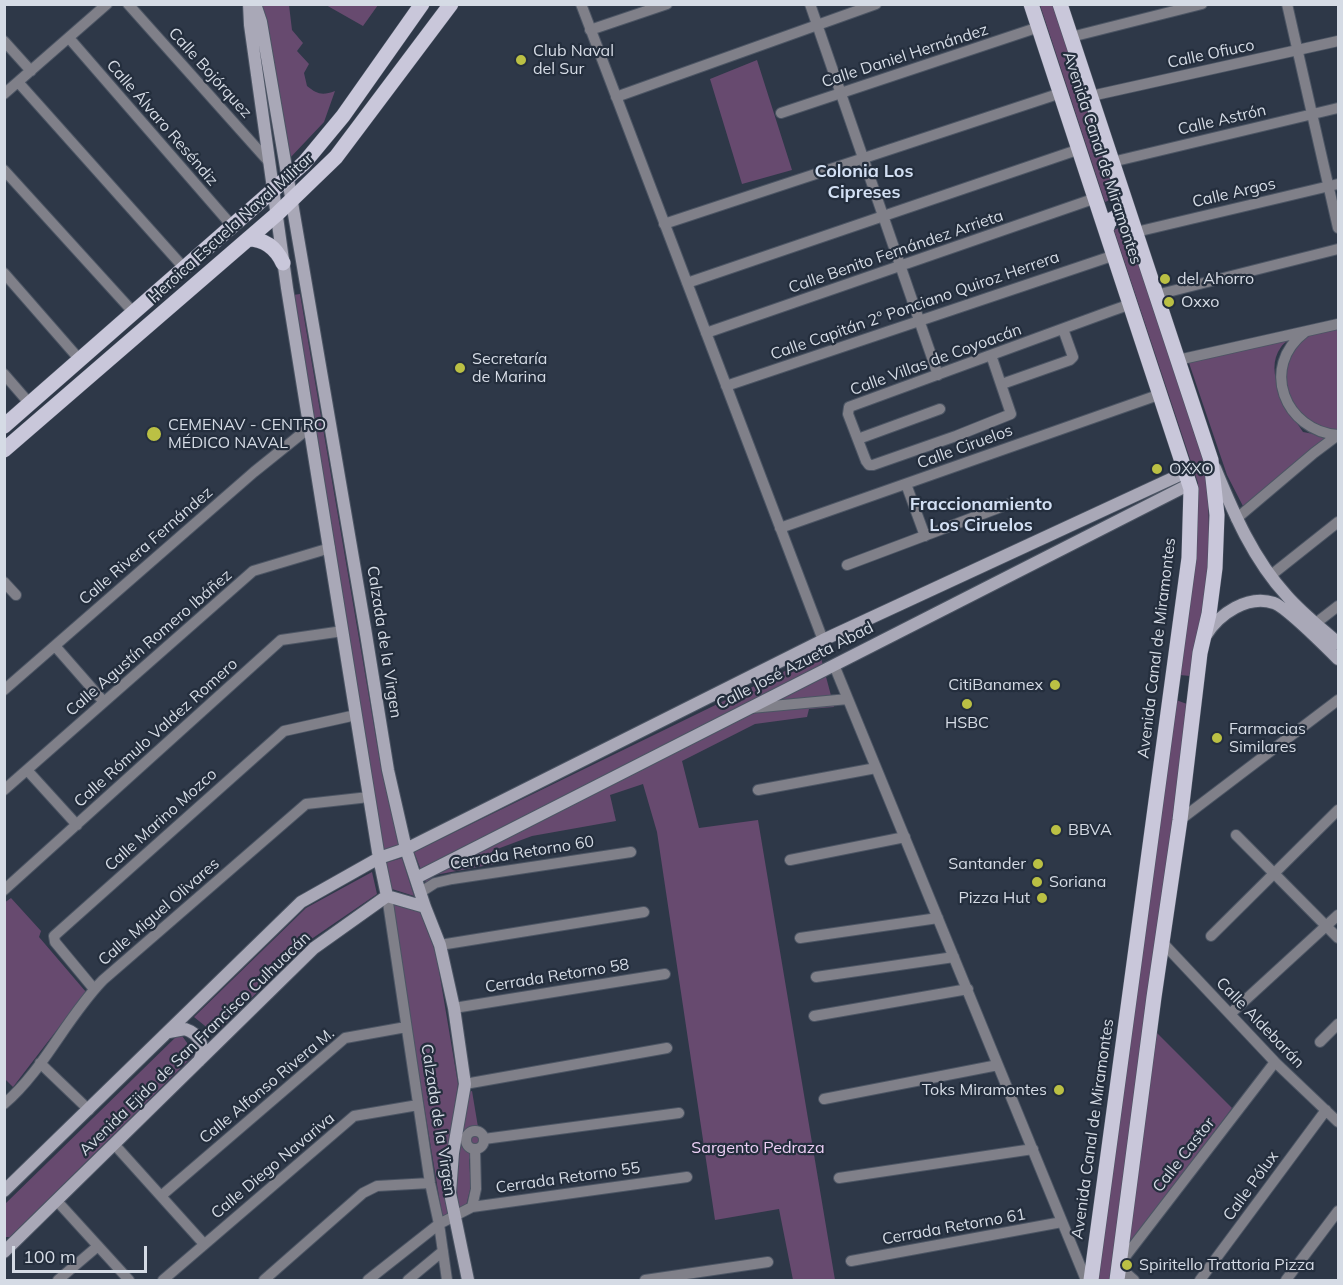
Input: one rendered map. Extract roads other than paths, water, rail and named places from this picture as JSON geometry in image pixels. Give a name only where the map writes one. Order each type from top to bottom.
[{"type":"main road","name":"Heroica Escuela Naval Militar","points":[[4,426],[304,163],[329,134],[422,4]]},
{"type":"main road","name":"Heroica Escuela Naval Militar","points":[[4,450],[277,214],[336,157],[451,4]]},
{"type":"main road","name":"Avenida Canal de Miramontes","points":[[1031,4],[1188,478],[1189,558],[1091,1281]]},
{"type":"main road","name":"Avenida Canal de Miramontes","points":[[1060,4],[1211,460],[1217,514],[1217,550],[1209,614],[1200,652],[1180,820],[1117,1273]]},
{"type":"main road","points":[[1097,202],[1106,211],[1115,211],[1122,205],[1124,197]]},
{"type":"main road","points":[[1106,230],[1109,221],[1118,216],[1127,217],[1134,228]]},
{"type":"main road","points":[[248,239],[268,244],[277,252],[283,263]]},
{"type":"main road","points":[[1173,678],[1176,685],[1183,690],[1189,689],[1196,681]]},
{"type":"main road","points":[[1170,700],[1182,693],[1190,697],[1193,703]]},
{"type":"street","points":[[4,94],[107,4]]},
{"type":"street","name":"Calle Bojórquez","points":[[128,4],[269,162]]},
{"type":"street","name":"Calzada de la Virgen","points":[[249,4],[283,263],[387,896],[447,1281]]},
{"type":"street","name":"Calzada de la Virgen","points":[[255,4],[261,22],[292,199],[388,770],[406,849],[424,907],[441,945],[454,1008],[465,1084],[453,1153],[450,1193],[468,1281]]},
{"type":"street","points":[[581,4],[823,640]]},
{"type":"street","points":[[590,30],[667,4]]},
{"type":"street","points":[[810,4],[938,375]]},
{"type":"street","points":[[616,97],[876,4]]},
{"type":"street","points":[[1071,37],[1202,4]]},
{"type":"street","points":[[1287,4],[1312,114],[1334,185],[1338,228]]},
{"type":"street","name":"Calle Daniel Hernández","points":[[781,113],[1039,27]]},
{"type":"street","name":"Calle Álvaro Reséndiz","points":[[69,38],[233,227]]},
{"type":"street","points":[[4,41],[31,71]]},
{"type":"street","name":"Calle Ofiuco","points":[[1090,96],[1338,41]]},
{"type":"street","points":[[18,82],[184,269]]},
{"type":"street","points":[[664,224],[1061,93]]},
{"type":"street","name":"Calle Astrón","points":[[1112,162],[1338,108]]},
{"type":"street","points":[[687,284],[1080,149]]},
{"type":"street","points":[[4,170],[134,313]]},
{"type":"street","name":"Calle Argos","points":[[1134,228],[1334,185]]},
{"type":"street","name":"Calle Benito Fernández Arrieta","points":[[706,333],[900,266],[1097,202]]},
{"type":"street","points":[[1156,295],[1338,249]]},
{"type":"street","name":"Calle Capitán 2º Ponciano Quiroz Herrera","points":[[726,386],[1115,255]]},
{"type":"street","points":[[4,273],[80,360]]},
{"type":"street","name":"Calle Villas de Coyoacán","points":[[1002,384],[1011,414],[987,425],[873,465],[866,461],[848,414],[849,407],[1131,304]]},
{"type":"street","points":[[1178,360],[1338,324]]},
{"type":"street","points":[[991,355],[1002,384],[1070,360],[1073,357],[1063,328]]},
{"type":"street","points":[[1308,330],[1296,341],[1284,361],[1281,377],[1283,392],[1290,408],[1300,420],[1314,430],[1338,435]]},
{"type":"street","points":[[4,374],[30,404]]},
{"type":"street","name":"Calle Ciruelos","points":[[780,528],[1161,394]]},
{"type":"street","points":[[858,439],[940,409]]},
{"type":"street","name":"Calle Rivera Fernández","points":[[4,690],[254,472],[310,427]]},
{"type":"street","points":[[1236,519],[1338,435]]},
{"type":"street","points":[[1211,460],[1236,519],[1270,576],[1284,593],[1338,643]]},
{"type":"street","name":"Calle José Azueta Abad","points":[[406,849],[823,640],[1188,478]]},
{"type":"street","name":"Calle José Azueta Abad","points":[[416,878],[962,600],[1188,478]]},
{"type":"street","points":[[906,484],[925,536]]},
{"type":"street","points":[[847,565],[1009,504]]},
{"type":"street","points":[[1270,576],[1338,522]]},
{"type":"street","name":"Calle Agustín Romero Ibáñez","points":[[4,790],[253,571],[330,548]]},
{"type":"street","points":[[953,581],[948,593],[954,600],[962,600]]},
{"type":"street","points":[[4,582],[16,595]]},
{"type":"street","points":[[1275,603],[1275,595],[1284,593]]},
{"type":"street","points":[[1200,652],[1211,627],[1224,614],[1249,603],[1275,603],[1338,658]]},
{"type":"street","points":[[1316,623],[1338,606]]},
{"type":"street","points":[[894,608],[904,610],[908,614],[909,624],[905,629]]},
{"type":"street","name":"Calle Rómulo Valdez Romero","points":[[4,890],[281,640],[343,631]]},
{"type":"street","points":[[55,646],[104,702]]},
{"type":"street","points":[[834,665],[1086,1281]]},
{"type":"street","points":[[748,709],[848,699]]},
{"type":"street","points":[[1180,820],[1338,700]]},
{"type":"street","name":"Calle Marino Mozco","points":[[94,989],[55,942],[54,936],[284,731],[356,715]]},
{"type":"street","points":[[758,790],[876,768]]},
{"type":"street","points":[[27,770],[77,825]]},
{"type":"street","name":"Calle Miguel Olivares","points":[[8,1101],[40,1063],[94,989],[306,804],[369,797]]},
{"type":"street","points":[[1211,936],[1338,810]]},
{"type":"street","points":[[1236,835],[1338,938]]},
{"type":"street","points":[[790,860],[905,837]]},
{"type":"street","name":"Avenida Ejido de San Francisco Culhuacán","points":[[4,1191],[302,902],[379,858],[406,849]]},
{"type":"street","name":"Cerrada Retorno 60","points":[[421,892],[435,883],[452,879],[631,852]]},
{"type":"street","points":[[387,896],[424,907]]},
{"type":"street","name":"Avenida Ejido de San Francisco Culhuacán","points":[[8,1247],[195,1067],[314,948],[387,896]]},
{"type":"street","points":[[441,945],[644,912]]},
{"type":"street","points":[[1230,1014],[1328,927],[1338,915]]},
{"type":"street","points":[[800,938],[938,918]]},
{"type":"street","name":"Calle Aldebarán","points":[[1162,942],[1275,1062],[1338,1122]]},
{"type":"street","points":[[816,977],[954,957]]},
{"type":"street","name":"Cerrada Retorno 58","points":[[454,1008],[664,974]]},
{"type":"street","points":[[814,1016],[968,989]]},
{"type":"street","points":[[1320,1042],[1338,1024]]},
{"type":"street","name":"Calle Alfonso Rivera M.","points":[[161,1196],[345,1038],[406,1027]]},
{"type":"street","points":[[164,1036],[171,1030],[180,1028],[189,1030],[197,1036],[202,1049],[201,1059],[195,1067]]},
{"type":"street","points":[[465,1084],[667,1048]]},
{"type":"street","name":"Calle Castor","points":[[1117,1273],[1275,1062]]},
{"type":"street","points":[[40,1063],[89,1110]]},
{"type":"street","points":[[824,1099],[998,1065]]},
{"type":"street","points":[[4,1088],[8,1101]]},
{"type":"street","name":"Calle Diego Navariva","points":[[163,1281],[354,1116],[418,1105]]},
{"type":"street","name":"Calle Pólux","points":[[1200,1281],[1326,1110]]},
{"type":"street","points":[[484,1139],[679,1113]]},
{"type":"street","points":[[476,1131],[480,1132],[484,1139],[482,1146],[475,1149],[471,1148],[467,1142],[469,1134],[476,1131]]},
{"type":"street","points":[[114,1144],[204,1244]]},
{"type":"street","points":[[472,1207],[476,1189],[475,1149]]},
{"type":"street","points":[[839,1178],[1033,1149]]},
{"type":"street","name":"Cerrada Retorno 55","points":[[368,1281],[439,1224],[455,1218],[472,1207],[687,1177]]},
{"type":"street","points":[[264,1281],[363,1193],[377,1186],[430,1183]]},
{"type":"street","points":[[57,1201],[129,1281]]},
{"type":"street","points":[[1286,1281],[1338,1211]]},
{"type":"street","name":"Cerrada Retorno 61","points":[[851,1261],[1062,1222]]},
{"type":"street","points":[[58,1281],[98,1246]]},
{"type":"street","points":[[408,1281],[443,1251]]},
{"type":"street","points":[[645,1281],[768,1262]]},
{"type":"street","points":[[1117,1273],[1134,1281]]},
{"type":"place","name":"Club Naval del Sur","points":[[521,60]]},
{"type":"place","name":"del Ahorro","points":[[1165,279]]},
{"type":"place","name":"Oxxo","points":[[1169,302]]},
{"type":"place","name":"Secretaría de Marina","points":[[460,368]]},
{"type":"place","name":"CEMENAV - CENTRO MÉDICO NAVAL","points":[[154,434]]},
{"type":"place","name":"OXXO","points":[[1157,469]]},
{"type":"place","name":"CitiBanamex","points":[[1055,685]]},
{"type":"place","name":"HSBC","points":[[967,704]]},
{"type":"place","name":"Farmacias Similares","points":[[1217,738]]},
{"type":"place","name":"BBVA","points":[[1056,830]]},
{"type":"place","name":"Santander","points":[[1038,864]]},
{"type":"place","name":"Soriana","points":[[1037,882]]},
{"type":"place","name":"Pizza Hut","points":[[1042,898]]},
{"type":"place","name":"Toks Miramontes","points":[[1059,1090]]},
{"type":"place","name":"Spiritello Trattoria Pizza","points":[[1127,1265]]},
{"type":"district","name":"Colonia Los Cipreses","points":[[864,182]]},
{"type":"district","name":"Fraccionamiento Los Ciruelos","points":[[981,515]]},
{"type":"park label","name":"Sargento Pedraza","points":[[758,1148]]}]
